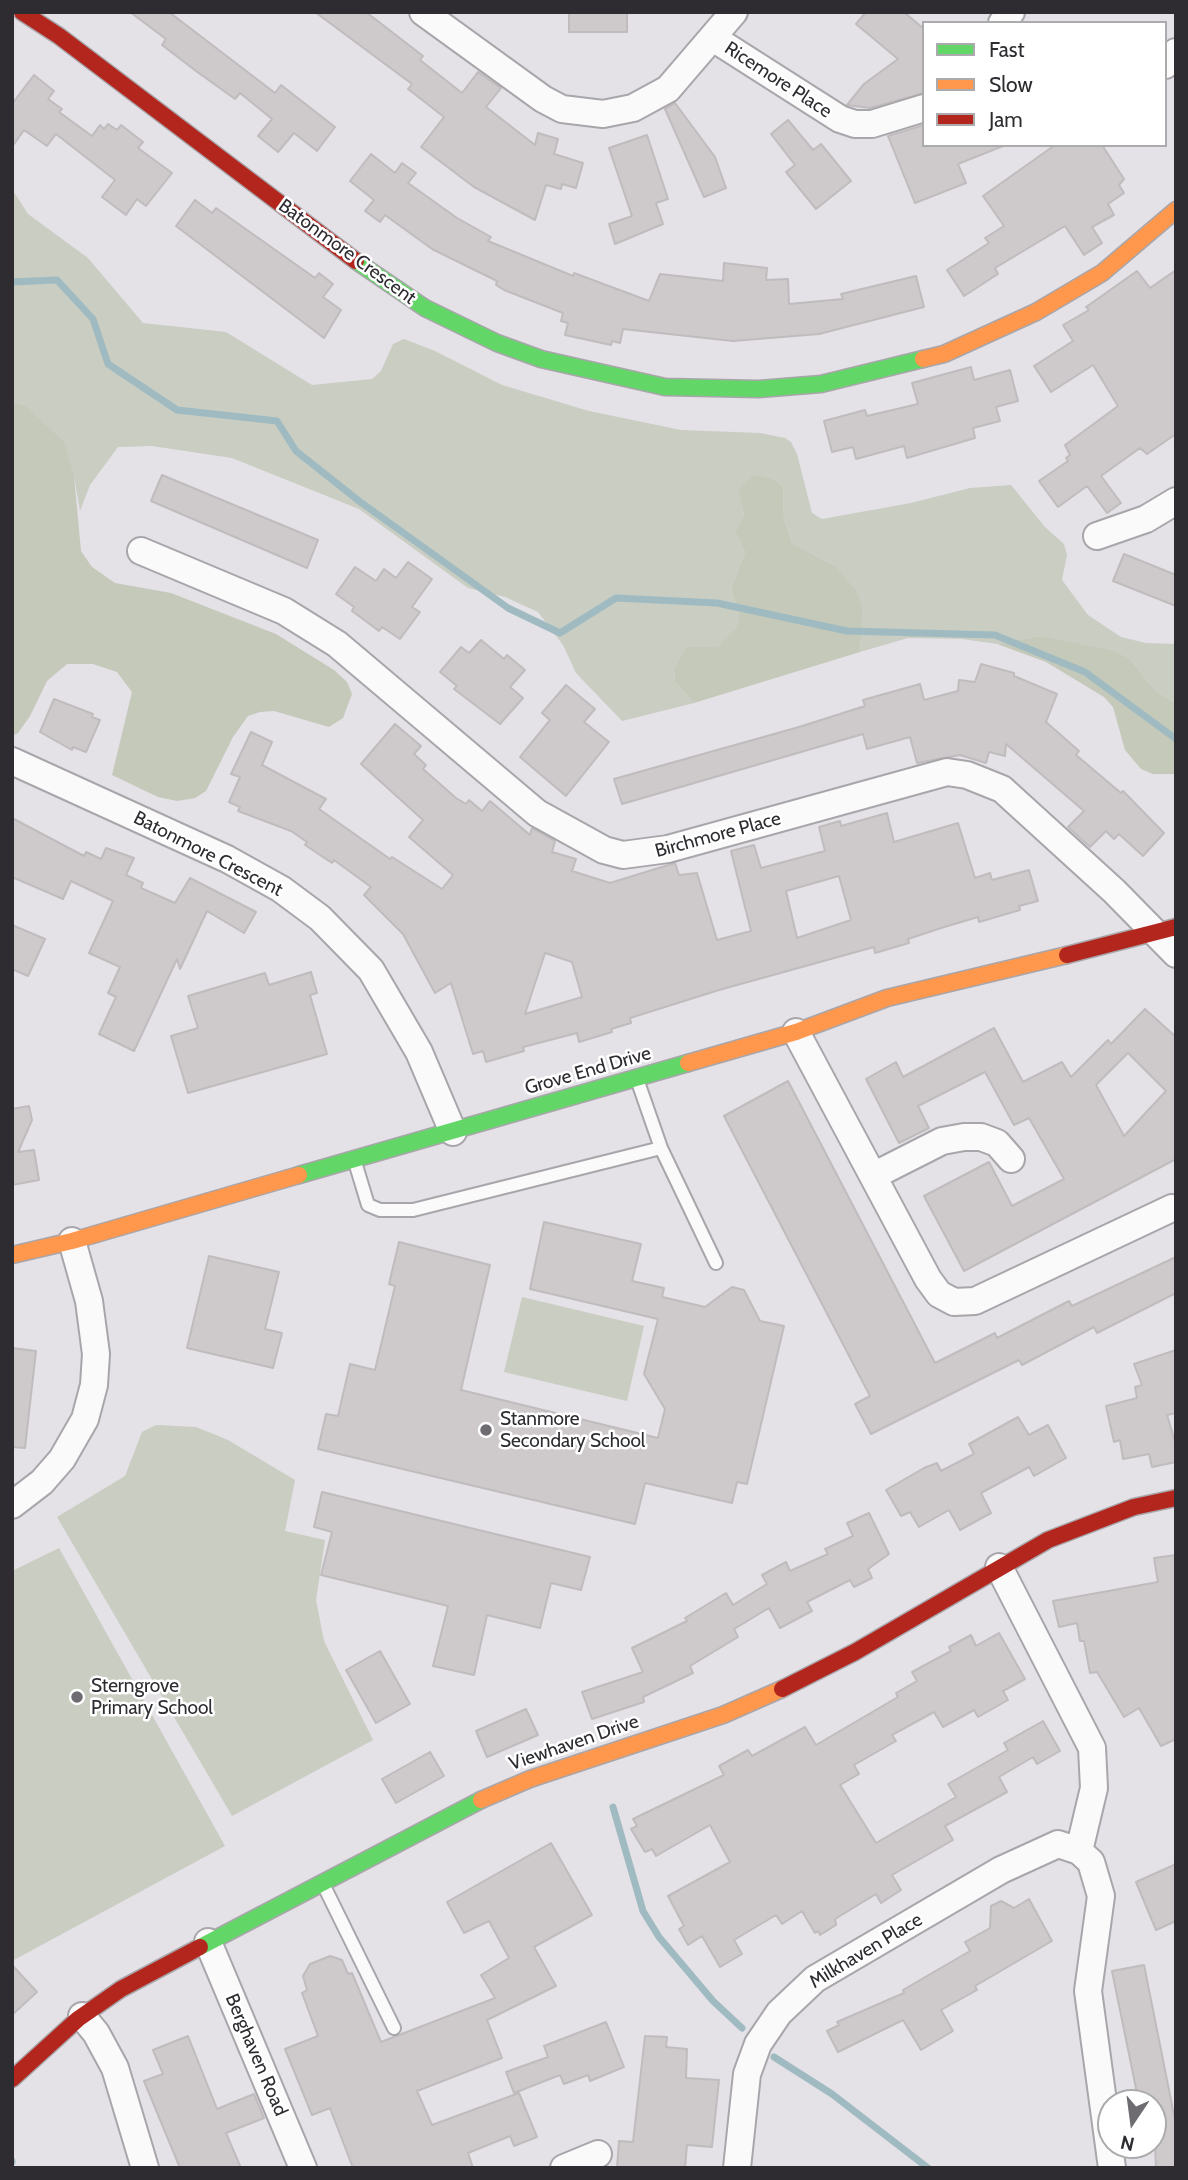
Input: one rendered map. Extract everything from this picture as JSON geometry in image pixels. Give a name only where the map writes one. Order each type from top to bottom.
[{"type":"street","name":"Batonmore Crescent","points":[[22,12],[59,36],[391,287],[425,308],[497,342],[541,359],[665,387],[759,389],[821,384],[944,354],[1025,317],[1102,273],[1176,210]]},
{"type":"street","points":[[423,12],[543,99],[582,114],[603,114],[632,108],[651,100],[682,75],[734,12]]},
{"type":"street","name":"Ricemore Place","points":[[713,38],[839,119],[855,124],[872,124],[922,109]]},
{"type":"street","points":[[1097,536],[1146,519],[1176,501]]},
{"type":"street","name":"Birchmore Place","points":[[141,551],[284,611],[337,644],[537,813],[604,850],[623,855],[668,849],[947,772],[967,775],[1002,789],[1165,930],[1176,954]]},
{"type":"street","name":"Batonmore Crescent","points":[[12,761],[227,859],[281,889],[320,918],[371,970],[419,1052],[453,1132]]},
{"type":"street","name":"Grove End Drive","points":[[12,1255],[72,1241],[637,1079],[796,1032],[887,998],[985,977],[1165,930]]},
{"type":"street","points":[[796,1032],[928,1279],[939,1294],[954,1302],[975,1301],[1172,1208]]},
{"type":"street","points":[[873,1176],[942,1141],[964,1137],[981,1137],[997,1143],[1012,1159]]},
{"type":"street","points":[[12,1505],[42,1482],[62,1459],[85,1419],[94,1385],[96,1354],[89,1301],[72,1241]]},
{"type":"street","name":"Viewhaven Drive","points":[[12,2079],[82,2016],[162,1965],[473,1802],[530,1779],[723,1715],[767,1697],[855,1652],[1048,1540],[1097,1519],[1176,1499]]},
{"type":"street","points":[[999,1567],[1092,1748],[1094,1788],[1073,1848],[1091,1862],[1101,1896],[1088,1991],[1112,2168]]},
{"type":"street","name":"Milkhaven Place","points":[[737,2168],[751,2064],[758,2044],[797,1994],[815,1979],[1001,1870],[1045,1848],[1073,1848]]},
{"type":"street","name":"Berghaven Road","points":[[208,1942],[303,2168]]},
{"type":"street","points":[[82,2016],[96,2033],[115,2068],[145,2168]]},
{"type":"street","points":[[564,2168],[598,2154]]},
{"type":"lane","points":[[637,1079],[661,1148],[716,1263]]},
{"type":"lane","points":[[355,1160],[368,1205],[380,1210],[395,1211],[413,1210],[661,1148]]},
{"type":"lane","points":[[322,1882],[394,2028]]},
{"type":"shaded area","points":[[12,189],[28,214],[88,258],[143,323],[226,332],[312,385],[372,379],[381,371],[393,344],[404,339],[435,351],[502,385],[589,411],[681,430],[760,433],[785,438],[791,442],[797,454],[812,513],[822,519],[911,503],[970,488],[1011,485],[1045,527],[1064,544],[1067,555],[1062,580],[1088,615],[1121,637],[1146,643],[1176,644],[1176,704],[1155,690],[1130,659],[1039,636],[997,644],[962,639],[908,638],[860,652],[863,608],[835,566],[792,543],[784,519],[783,488],[738,490],[744,515],[735,531],[745,552],[731,589],[739,615],[736,630],[717,647],[688,647],[674,669],[675,682],[694,703],[622,721],[576,673],[563,645],[538,612],[505,597],[468,588],[359,509],[232,458],[152,446],[118,447],[90,485],[80,511],[74,476],[24,405],[12,402]]},
{"type":"shaded area","points":[[522,1297],[644,1326],[627,1401],[504,1372]]},
{"type":"shaded area","points":[[156,1425],[196,1427],[228,1440],[295,1480],[285,1531],[325,1540],[316,1600],[324,1641],[373,1740],[232,1816],[57,1517],[125,1476],[142,1432]]},
{"type":"shaded area","name":"Sterngrove Primary School","points":[[59,1548],[225,1846],[12,1961],[12,1571]]},
{"type":"green space","points":[[12,402],[24,405],[64,442],[74,476],[81,551],[92,567],[115,583],[171,593],[276,634],[334,670],[347,682],[352,694],[343,718],[329,727],[274,711],[248,716],[233,737],[206,791],[195,798],[177,801],[158,797],[112,775],[132,692],[117,672],[93,664],[67,664],[47,681],[30,716],[18,733],[12,736]]},
{"type":"green space","points":[[754,475],[774,480],[783,488],[784,519],[792,543],[835,566],[856,591],[863,608],[860,652],[694,703],[675,682],[674,669],[687,647],[717,647],[736,629],[739,615],[731,589],[745,552],[735,531],[744,515],[738,490]]},
{"type":"green space","points":[[1039,636],[1110,650],[1130,659],[1155,690],[1176,704],[1176,774],[1153,774],[1141,769],[1125,750],[1113,707],[1104,697],[1046,662],[997,644]]},
{"type":"building","points":[[130,12],[169,12],[275,93],[281,85],[335,127],[317,151],[294,133],[278,152],[258,136],[272,119],[240,93],[235,99],[196,71],[162,45],[166,39]]},
{"type":"building","points":[[315,12],[366,12],[423,56],[420,60],[462,93],[478,72],[501,88],[486,107],[535,145],[538,133],[558,139],[554,154],[583,163],[576,188],[562,184],[561,189],[546,185],[535,220],[474,187],[421,147],[444,117],[408,89],[412,84]]},
{"type":"building","points":[[569,12],[627,12],[627,32],[569,32]]},
{"type":"building","points":[[866,12],[904,12],[922,27],[922,94],[870,108],[847,105],[864,84],[898,59],[856,24]]},
{"type":"building","points":[[34,75],[54,91],[48,99],[62,109],[59,112],[92,136],[100,125],[104,129],[108,124],[117,130],[121,125],[143,142],[138,148],[172,173],[146,206],[137,199],[126,215],[102,197],[115,180],[56,134],[47,146],[24,130],[12,147],[12,104]]},
{"type":"building","points":[[675,103],[715,157],[726,188],[704,197],[665,109]]},
{"type":"building","points":[[788,120],[813,150],[821,144],[851,181],[816,209],[786,172],[795,165],[771,134]]},
{"type":"building","points":[[922,126],[922,147],[1000,147],[958,164],[966,183],[915,203],[888,136]]},
{"type":"building","points":[[647,135],[668,199],[656,203],[663,224],[615,244],[609,224],[632,216],[609,148]]},
{"type":"building","points":[[1052,147],[1103,147],[1124,179],[1119,185],[1124,193],[1108,204],[1114,215],[1092,227],[1102,243],[1084,255],[1065,226],[995,268],[998,274],[964,296],[947,270],[989,243],[985,238],[1004,226],[983,196]]},
{"type":"building","points":[[371,154],[395,173],[402,163],[416,173],[408,183],[457,218],[491,237],[488,241],[573,276],[574,273],[649,301],[660,274],[723,281],[724,263],[767,268],[766,280],[788,279],[789,304],[843,299],[841,294],[916,276],[924,307],[819,334],[733,341],[623,329],[620,343],[612,341],[611,345],[565,335],[568,323],[561,321],[563,313],[504,290],[496,285],[497,281],[432,249],[385,215],[380,222],[365,211],[374,200],[350,181]]},
{"type":"building","points":[[195,200],[212,213],[216,208],[315,278],[319,273],[333,284],[323,297],[341,310],[324,338],[176,226]]},
{"type":"building","points":[[1176,270],[1176,434],[1147,454],[1140,448],[1101,476],[1121,503],[1107,513],[1087,486],[1058,507],[1039,481],[1068,461],[1066,458],[1070,455],[1065,445],[1118,406],[1093,365],[1051,392],[1034,366],[1073,341],[1063,325],[1089,310],[1086,307],[1137,271],[1150,288]]},
{"type":"building","points":[[971,367],[974,380],[1010,370],[1018,401],[996,407],[1000,421],[973,428],[975,438],[907,458],[904,446],[856,459],[853,447],[832,452],[824,421],[865,410],[867,416],[918,404],[912,383]]},
{"type":"building","points":[[162,475],[318,540],[307,568],[151,501]]},
{"type":"building","points":[[1124,554],[1176,575],[1176,606],[1113,581]]},
{"type":"building","points":[[408,562],[432,579],[412,607],[420,612],[400,639],[382,627],[379,631],[352,611],[354,607],[336,594],[355,567],[376,581],[384,569],[396,578]]},
{"type":"building","points":[[481,640],[504,659],[507,655],[525,670],[510,687],[523,698],[500,724],[454,689],[457,686],[440,672],[461,647],[469,653]]},
{"type":"building","points":[[981,664],[1014,673],[1014,676],[1057,694],[1046,722],[1079,751],[1076,755],[1121,793],[1123,791],[1164,833],[1143,856],[1119,834],[1114,839],[1106,831],[1090,847],[1068,827],[1084,811],[1006,744],[1005,756],[989,752],[986,763],[960,755],[917,763],[910,737],[867,749],[863,734],[622,804],[614,779],[799,727],[865,706],[863,700],[920,684],[924,700],[958,691],[959,680],[975,682]]},
{"type":"building","points":[[566,685],[595,709],[584,722],[609,742],[566,796],[520,757],[550,720],[542,713]]},
{"type":"building","points":[[54,699],[93,714],[92,717],[100,720],[86,752],[73,747],[72,750],[40,732]]},
{"type":"building","points":[[395,724],[421,746],[414,754],[426,765],[423,769],[456,798],[466,804],[469,800],[482,811],[490,801],[530,835],[532,828],[555,841],[552,852],[576,859],[572,871],[610,883],[675,863],[679,875],[697,873],[717,940],[751,931],[731,851],[754,845],[761,868],[825,851],[819,827],[840,821],[841,826],[887,813],[894,842],[958,823],[975,878],[990,873],[992,880],[1029,870],[1038,901],[1019,906],[1020,910],[979,922],[978,917],[941,928],[908,939],[909,943],[875,953],[874,947],[719,990],[630,1018],[631,1023],[611,1029],[612,1032],[579,1042],[577,1033],[523,1047],[524,1051],[486,1062],[483,1051],[473,1054],[451,983],[435,993],[403,934],[364,895],[371,887],[334,860],[332,863],[305,845],[307,842],[291,831],[238,811],[240,807],[229,802],[240,777],[231,774],[251,732],[272,742],[262,765],[326,799],[319,809],[390,859],[392,857],[442,889],[453,875],[409,837],[423,820],[361,764]],"holes":[[[839,876],[851,920],[797,938],[786,891]],[[545,953],[572,962],[582,997],[525,1014]]]},
{"type":"building","points":[[12,818],[84,856],[86,852],[101,859],[106,848],[134,858],[126,875],[143,883],[141,888],[175,903],[190,878],[256,912],[244,933],[207,911],[180,969],[177,959],[134,1051],[99,1034],[116,997],[108,993],[120,967],[89,953],[113,901],[71,881],[63,899],[12,877]]},
{"type":"building","points":[[12,925],[45,939],[28,976],[12,969]]},
{"type":"building","points":[[311,972],[317,993],[310,995],[327,1054],[188,1093],[171,1036],[198,1028],[188,996],[265,973],[269,985]]},
{"type":"building","points":[[1145,1009],[1176,1037],[1176,1159],[964,1271],[924,1196],[989,1162],[1012,1206],[1064,1179],[1029,1118],[1014,1125],[985,1072],[918,1106],[929,1128],[899,1143],[866,1079],[896,1062],[903,1077],[994,1028],[1023,1082],[1062,1062],[1071,1077],[1108,1040],[1111,1044]],"holes":[[[1128,1053],[1166,1091],[1124,1136],[1096,1085]]]},
{"type":"building","points":[[788,1081],[935,1363],[995,1333],[997,1338],[1069,1301],[1072,1306],[1176,1257],[1176,1293],[1097,1333],[1094,1327],[1022,1365],[1019,1360],[871,1434],[855,1404],[870,1396],[724,1116]]},
{"type":"building","points":[[29,1106],[32,1120],[18,1152],[34,1150],[39,1180],[12,1185],[12,1109]]},
{"type":"building","points":[[544,1222],[641,1244],[632,1281],[664,1288],[662,1297],[705,1307],[732,1287],[744,1290],[760,1321],[784,1326],[747,1484],[737,1482],[732,1503],[645,1483],[635,1524],[318,1449],[326,1414],[338,1416],[350,1364],[375,1370],[395,1286],[389,1284],[399,1242],[490,1265],[461,1390],[658,1438],[665,1409],[644,1374],[658,1319],[530,1289]]},
{"type":"building","points":[[209,1256],[279,1272],[265,1329],[282,1333],[273,1368],[187,1348]]},
{"type":"building","points":[[12,1348],[36,1351],[25,1448],[12,1447]]},
{"type":"building","points":[[1176,1350],[1176,1413],[1167,1415],[1176,1445],[1176,1462],[1152,1467],[1149,1454],[1123,1459],[1120,1440],[1114,1442],[1106,1406],[1137,1398],[1135,1387],[1142,1385],[1134,1364]]},
{"type":"building","points":[[1018,1417],[1029,1435],[1048,1425],[1066,1458],[1034,1476],[1029,1467],[981,1493],[991,1513],[960,1530],[949,1510],[919,1527],[910,1512],[901,1516],[886,1490],[924,1468],[937,1463],[941,1471],[974,1454],[969,1444]]},
{"type":"building","points":[[322,1492],[590,1557],[581,1590],[551,1583],[540,1628],[487,1615],[474,1675],[433,1666],[448,1606],[321,1575],[332,1532],[314,1527]]},
{"type":"building","points":[[869,1513],[889,1554],[868,1569],[872,1578],[854,1587],[850,1580],[807,1602],[812,1611],[780,1628],[769,1608],[734,1629],[738,1637],[690,1666],[693,1673],[643,1697],[644,1702],[592,1719],[582,1692],[643,1672],[632,1648],[687,1621],[685,1618],[726,1593],[733,1605],[767,1584],[762,1575],[786,1562],[790,1571],[828,1554],[825,1549],[853,1536],[847,1523]]},
{"type":"building","points":[[1176,1555],[1176,1739],[1161,1746],[1139,1708],[1124,1717],[1097,1672],[1090,1673],[1084,1641],[1080,1641],[1077,1623],[1059,1627],[1053,1601],[1158,1582],[1154,1558]]},
{"type":"building","points":[[999,1633],[1025,1679],[1003,1691],[1008,1700],[978,1717],[974,1710],[943,1727],[934,1712],[892,1735],[896,1741],[854,1765],[859,1774],[840,1785],[876,1843],[956,1797],[948,1784],[1008,1750],[1004,1743],[1043,1721],[1060,1751],[1037,1764],[1033,1757],[999,1777],[1007,1792],[945,1826],[953,1840],[892,1875],[901,1890],[881,1903],[876,1894],[835,1919],[836,1925],[820,1935],[818,1931],[815,1933],[802,1911],[782,1924],[776,1915],[734,1940],[742,1954],[720,1967],[702,1936],[688,1945],[679,1929],[684,1926],[668,1896],[730,1862],[710,1825],[656,1856],[652,1849],[645,1852],[631,1829],[637,1826],[633,1819],[724,1775],[719,1766],[748,1750],[752,1756],[805,1727],[816,1745],[898,1697],[896,1693],[917,1681],[912,1672],[951,1651],[949,1647],[971,1635],[976,1646]]},
{"type":"building","points":[[380,1651],[410,1704],[376,1723],[346,1670]]},
{"type":"building","points":[[526,1709],[538,1735],[487,1757],[476,1731]]},
{"type":"building","points":[[430,1752],[444,1776],[396,1803],[382,1779]]},
{"type":"building","points":[[551,1843],[592,1915],[534,1947],[556,1986],[487,2020],[502,2058],[417,2091],[432,2125],[519,2093],[537,2137],[514,2146],[510,2136],[468,2153],[473,2168],[353,2168],[330,2108],[312,2115],[285,2049],[318,2036],[302,1993],[307,1990],[303,1976],[310,1964],[330,1956],[342,1960],[348,1974],[352,1973],[381,2042],[495,1998],[481,1975],[509,1958],[489,1921],[464,1933],[447,1902]]},
{"type":"building","points":[[1176,1864],[1176,1921],[1156,1930],[1136,1882]]},
{"type":"building","points":[[1029,1899],[1052,1941],[975,1986],[977,1990],[941,2010],[953,2031],[921,2050],[903,2020],[838,2052],[827,2031],[839,2025],[837,2022],[904,1993],[903,1990],[970,1951],[965,1942],[990,1928],[991,1906],[1001,1901],[1014,1908]]},
{"type":"building","points":[[12,1965],[37,1992],[12,2015]]},
{"type":"building","points":[[1144,1965],[1176,2125],[1176,2168],[1156,2168],[1156,2159],[1167,2159],[1167,2089],[1136,2089],[1112,1971]]},
{"type":"building","points":[[606,2022],[624,2067],[590,2081],[588,2075],[564,2084],[560,2075],[514,2093],[506,2072],[548,2057],[544,2046]]},
{"type":"building","points":[[188,2036],[217,2109],[254,2094],[264,2118],[226,2133],[241,2168],[180,2168],[144,2081],[163,2074],[153,2050]]},
{"type":"building","points":[[645,2036],[667,2037],[666,2047],[687,2049],[686,2078],[719,2080],[712,2147],[687,2145],[685,2168],[617,2168],[619,2141],[633,2142]]},
{"type":"waterway","points":[[12,282],[57,280],[93,319],[108,364],[177,410],[277,421],[296,451],[359,501],[508,608],[560,633],[616,598],[717,603],[847,631],[995,635],[1085,672],[1176,739]]},
{"type":"waterway","points":[[613,1807],[643,1911],[659,1937],[713,2001],[742,2028]]},
{"type":"waterway","points":[[774,2057],[832,2094],[928,2168]]},
{"type":"traffic: fast","points":[[356,261],[425,308],[497,343],[541,359],[665,387],[759,389],[821,384],[923,359]]},
{"type":"traffic: fast","points":[[299,1175],[688,1063]]},
{"type":"traffic: fast","points":[[200,1947],[481,1800]]},
{"type":"traffic: slow","points":[[923,359],[944,354],[1036,312],[1102,273],[1176,210]]},
{"type":"traffic: slow","points":[[688,1063],[796,1032],[887,998],[1067,955]]},
{"type":"traffic: slow","points":[[12,1255],[72,1241],[299,1175]]},
{"type":"traffic: slow","points":[[481,1800],[530,1779],[723,1715],[782,1689]]},
{"type":"traffic: jam","points":[[22,12],[59,36],[356,261]]},
{"type":"traffic: jam","points":[[1067,955],[1176,927]]},
{"type":"traffic: jam","points":[[782,1689],[855,1652],[1048,1540],[1134,1507],[1176,1498]]},
{"type":"traffic: jam","points":[[12,2079],[78,2019],[121,1989],[200,1947]]},
{"type":"place","name":"Stanmore Secondary School","points":[[486,1430]]},
{"type":"place","name":"Sterngrove Primary School","points":[[77,1697]]}]
